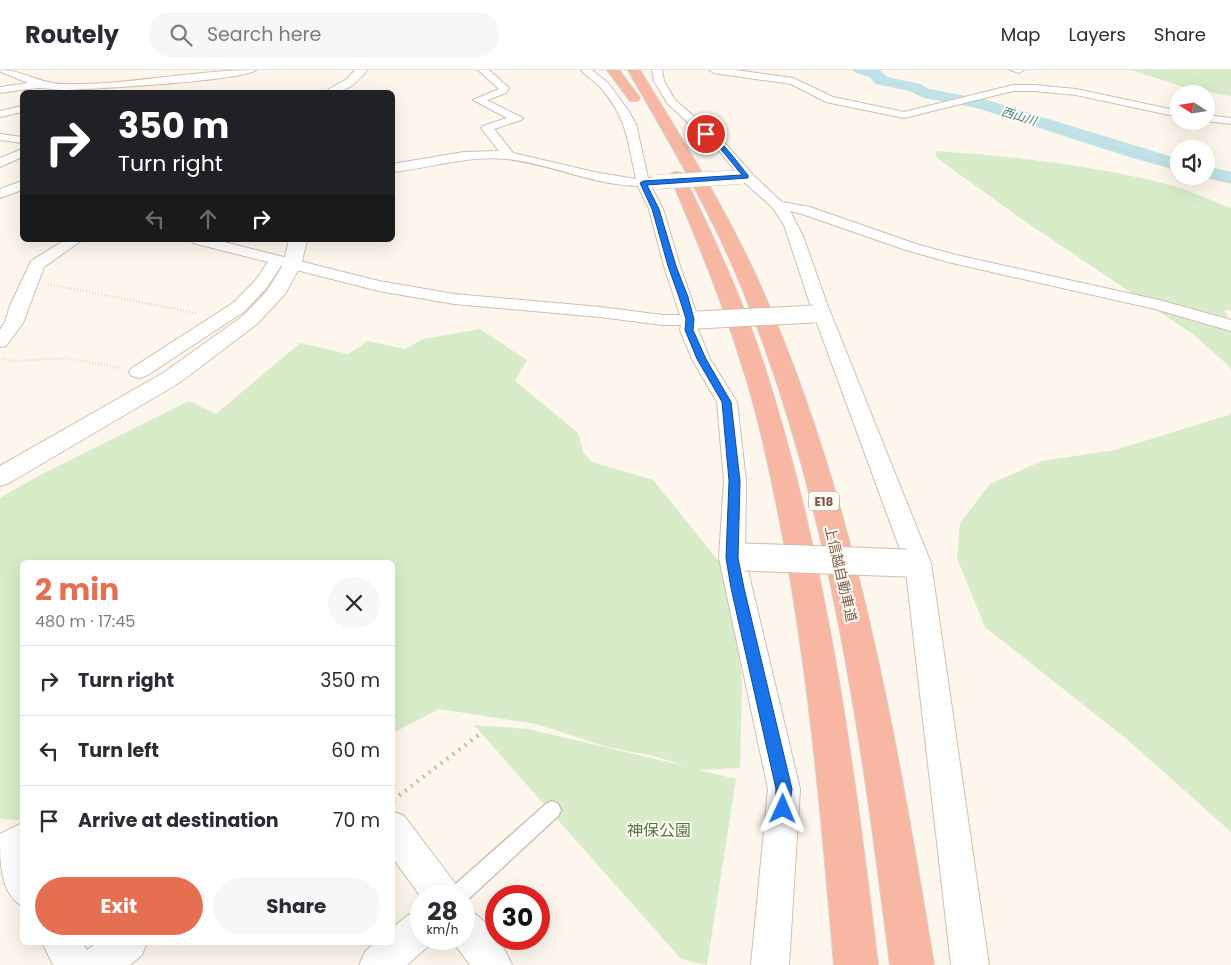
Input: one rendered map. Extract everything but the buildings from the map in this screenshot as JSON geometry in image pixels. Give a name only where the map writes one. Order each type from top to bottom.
[{"type":"highway","name":"E18","points":[[633,74],[722,273],[756,373],[773,432],[808,596],[827,710],[846,862],[856,965]]},
{"type":"highway","name":"上信越自動車道","points":[[633,74],[694,171],[728,235],[769,330],[803,425],[822,492],[844,583],[868,694],[896,854],[912,965]]},
{"type":"street","points":[[4,70],[39,85],[66,90],[251,70]]},
{"type":"street","points":[[336,90],[352,81],[361,70]]},
{"type":"street","points":[[483,70],[504,88],[502,91],[478,100],[517,118],[487,128],[509,156]]},
{"type":"street","points":[[586,70],[604,85],[630,124],[650,183],[672,266],[693,320],[689,330],[701,359],[726,402],[735,481],[739,558],[738,588],[784,789],[770,965]]},
{"type":"street","points":[[714,70],[793,81],[830,100],[904,115],[1013,88],[1051,88],[1170,112]]},
{"type":"street","points":[[1015,70],[1032,76],[1051,88]]},
{"type":"street","points":[[223,85],[201,86],[227,74]]},
{"type":"street","points":[[633,74],[656,80],[661,89],[691,122],[721,146],[743,177],[777,205],[791,225],[819,314],[912,563],[970,965]]},
{"type":"street","points":[[0,90],[39,85]]},
{"type":"street","points":[[0,114],[20,109]]},
{"type":"street","points":[[1215,119],[1231,121]]},
{"type":"street","points":[[0,137],[20,140]]},
{"type":"street","points":[[0,163],[20,154]]},
{"type":"street","points":[[395,168],[487,154],[509,156],[595,176],[650,183],[743,177]]},
{"type":"street","points":[[0,169],[20,174]]},
{"type":"street","points":[[0,194],[20,186]]},
{"type":"street","points":[[777,205],[805,210],[911,247],[953,259],[1159,306],[1231,326]]},
{"type":"street","points":[[0,342],[14,323],[37,264],[72,242]]},
{"type":"street","points":[[206,242],[379,286],[454,299],[600,312],[663,320],[819,314]]},
{"type":"street","points":[[0,477],[171,378],[196,362],[250,320],[275,294],[285,262],[297,242]]},
{"type":"street","points":[[139,372],[239,307],[285,262]]},
{"type":"street","points":[[739,558],[912,563]]},
{"type":"street","points":[[395,832],[434,885]]},
{"type":"street","points":[[20,841],[0,854],[20,885]]},
{"type":"street","points":[[378,965],[410,937]]},
{"type":"street","points":[[475,941],[493,965]]},
{"type":"street","points":[[62,945],[75,965]]},
{"type":"street","points":[[99,965],[125,945]]},
{"type":"lane","points":[[469,885],[552,810]]},
{"type":"path","points":[[852,70],[872,76],[879,82],[904,86],[918,94],[978,107],[1170,165]]},
{"type":"path","points":[[1215,178],[1231,182]]},
{"type":"path","points":[[30,280],[222,318]]},
{"type":"path","points":[[0,358],[15,361],[67,358],[139,372]]},
{"type":"path","points":[[395,799],[481,733]]},
{"type":"green space","points":[[1131,70],[1231,70],[1231,96],[1215,93],[1215,85],[1178,85]]},
{"type":"green space","points":[[935,151],[1022,159],[1080,167],[1138,177],[1174,186],[1231,208],[1231,311],[1225,310],[1231,327],[1231,371],[1229,366],[1194,335],[1020,218],[937,158]]},
{"type":"green space","name":"神保公園","points":[[480,329],[527,360],[515,381],[578,433],[583,452],[592,462],[653,480],[735,581],[742,683],[740,768],[699,770],[736,779],[707,965],[681,959],[474,725],[528,729],[689,767],[654,756],[607,747],[536,724],[439,709],[395,732],[395,560],[20,560],[20,819],[2,819],[0,817],[0,498],[40,475],[189,401],[216,414],[300,343],[348,354],[368,341],[405,349],[423,339]]},
{"type":"green space","points":[[1231,412],[1231,832],[1129,741],[985,627],[957,558],[960,523],[990,484],[1042,461],[1115,450],[1229,415]]},
{"type":"waterway","name":"西山川","points":[[861,70],[875,74],[881,81],[914,87],[924,93],[981,104],[1170,162]]},
{"type":"waterway","name":"西山川","points":[[1215,174],[1231,178]]},
{"type":"route","points":[[706,134],[721,146],[746,177],[643,183],[656,209],[672,266],[684,297],[690,319],[689,330],[701,359],[726,402],[735,481],[732,558],[784,789],[783,809]]}]
